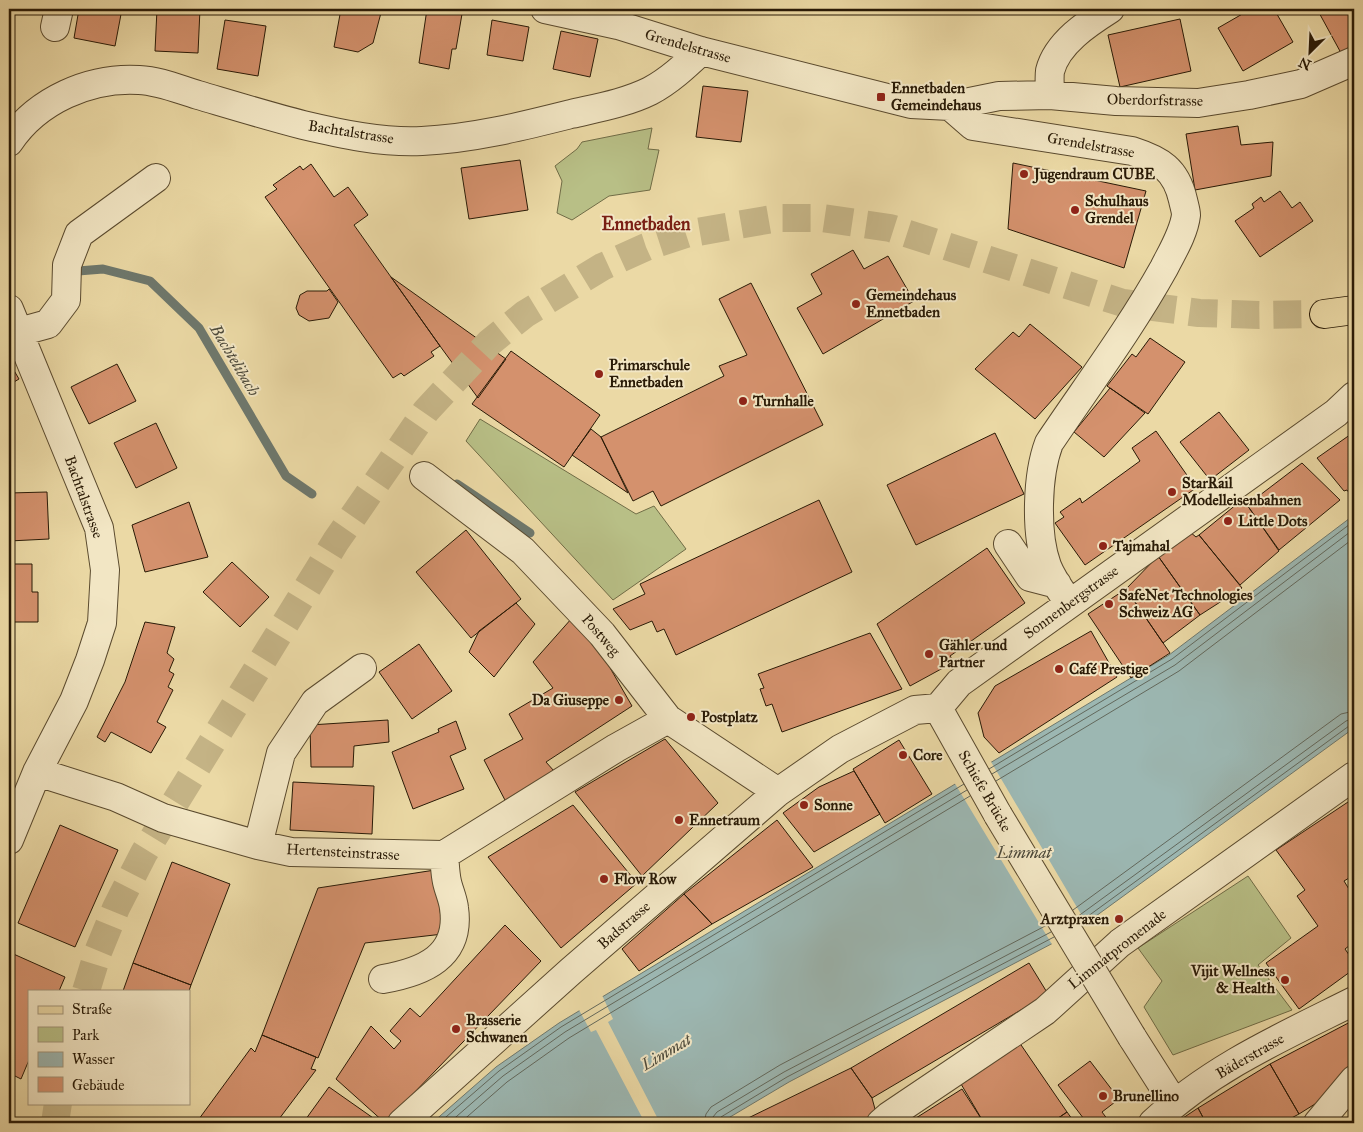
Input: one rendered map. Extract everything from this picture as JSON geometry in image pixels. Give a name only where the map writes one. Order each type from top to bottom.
[{"type":"main road","points":[[1324,314],[1354,310]]},
{"type":"street","name":"Grendelstrasse","points":[[546,9],[618,26],[701,51],[911,104],[950,106],[973,126],[1132,151],[1156,159],[1170,170],[1183,199],[1186,214],[1179,238],[1148,296],[1049,443],[1045,452],[1040,497],[1041,530],[1048,566],[1063,594]]},
{"type":"street","points":[[1050,94],[1050,70],[1059,52],[1088,24],[1110,9]]},
{"type":"street","name":"Bachtalstrasse","points":[[9,142],[34,114],[58,98],[102,82],[140,80],[168,85],[295,122],[348,134],[421,141],[456,138],[619,102],[651,90],[680,71],[701,51]]},
{"type":"street","name":"Oberdorfstrasse","points":[[950,106],[998,96],[1050,94],[1116,102],[1198,102],[1249,95],[1301,84],[1354,61]]},
{"type":"street","points":[[14,320],[48,324],[66,300],[67,265],[79,234],[156,178]]},
{"type":"street","name":"Bachtalstrasse","points":[[14,320],[99,528],[106,570],[102,623],[93,650],[74,701],[37,772]]},
{"type":"street","name":"Sonnenbergstrasse","points":[[938,708],[959,683],[1063,594],[1336,413],[1354,396]]},
{"type":"street","name":"Postweg","points":[[424,476],[523,551],[602,634],[668,719],[778,792]]},
{"type":"street","points":[[1008,544],[1030,577],[1063,594]]},
{"type":"street","points":[[258,845],[281,753],[315,702],[362,668]]},
{"type":"street","name":"Schiefe Brücke","points":[[938,708],[964,758],[1132,1037],[1174,1103]]},
{"type":"street","name":"Badstrasse","points":[[402,1123],[564,978],[778,792],[840,749],[906,714],[914,710],[938,708]]},
{"type":"street","points":[[383,979],[411,974],[439,958],[452,940],[454,908],[447,882],[444,855],[616,748],[668,719]]},
{"type":"street","points":[[9,840],[37,772]]},
{"type":"street","name":"Hertensteinstrasse","points":[[37,772],[116,797],[163,818],[258,845],[310,854],[444,855]]},
{"type":"street","name":"Limmatpromenade","points":[[881,1123],[888,1116],[1045,1011],[1120,943],[1354,776]]},
{"type":"street","name":"Bäderstrasse","points":[[1153,1123],[1174,1103],[1237,1060],[1354,1000]]},
{"type":"street","points":[[1318,1123],[1354,1080]]},
{"type":"green space","points":[[652,128],[648,149],[659,150],[650,190],[609,196],[572,220],[557,213],[562,181],[555,166],[577,149],[582,142]]},
{"type":"green space","points":[[480,419],[636,514],[654,506],[686,549],[613,600],[466,441]]},
{"type":"green space","points":[[1248,876],[1291,938],[1258,965],[1292,1010],[1173,1055],[1144,1007],[1162,981],[1138,948]]},
{"type":"water","name":"Limmat","points":[[1354,515],[1354,728],[1074,932],[789,1082],[720,1123],[432,1123],[496,1067],[559,1023],[1169,655]]},
{"type":"pier","points":[[990,760],[1088,926],[1053,946],[954,782]]},
{"type":"pier","points":[[602,995],[613,1019],[608,1022],[660,1123],[645,1123],[596,1030],[591,1032],[578,1008]]},
{"type":"building","points":[[9,9],[14,9],[9,31]]},
{"type":"building","points":[[79,9],[122,9],[115,46],[74,38]]},
{"type":"building","points":[[157,9],[200,9],[198,53],[155,51]]},
{"type":"building","points":[[341,9],[382,9],[373,43],[358,52],[334,47]]},
{"type":"building","points":[[427,9],[462,14],[456,49],[452,49],[449,69],[419,63]]},
{"type":"building","points":[[1251,9],[1274,9],[1293,42],[1243,71],[1218,28]]},
{"type":"building","points":[[1317,9],[1354,9],[1354,46],[1341,53]]},
{"type":"building","points":[[1180,19],[1191,71],[1120,87],[1108,35]]},
{"type":"building","points":[[225,20],[266,26],[258,76],[217,69]]},
{"type":"building","points":[[492,20],[529,27],[523,61],[487,55]]},
{"type":"building","points":[[561,31],[598,39],[590,77],[553,69]]},
{"type":"building","points":[[703,86],[748,91],[741,142],[696,137]]},
{"type":"building","points":[[1238,126],[1241,145],[1273,142],[1271,176],[1195,190],[1186,134]]},
{"type":"building","points":[[520,160],[528,210],[469,219],[461,168]]},
{"type":"building","name":"Schulhaus Grendel","points":[[1013,163],[1146,191],[1124,268],[1008,229]]},
{"type":"building","points":[[311,164],[334,197],[348,187],[368,215],[354,225],[440,346],[431,352],[434,356],[404,376],[401,373],[393,378],[265,197],[277,189],[273,185],[300,166],[303,170]]},
{"type":"building","points":[[1280,191],[1292,208],[1300,202],[1313,221],[1260,257],[1235,221],[1254,208],[1252,204],[1261,197],[1264,202]]},
{"type":"building","name":"Gemeindehaus Ennetbaden","points":[[853,250],[864,269],[888,256],[914,301],[823,354],[797,308],[822,294],[811,274]]},
{"type":"building","points":[[391,277],[506,359],[478,398],[440,346]]},
{"type":"building","name":"Turnhalle","points":[[751,283],[823,425],[661,506],[653,491],[633,501],[601,437],[724,376],[719,366],[747,355],[719,299]]},
{"type":"building","points":[[329,289],[338,302],[329,318],[309,321],[299,315],[296,308],[300,295],[307,291],[327,291]]},
{"type":"building","points":[[1030,324],[1082,367],[1035,419],[975,369],[1013,332],[1019,337]]},
{"type":"building","points":[[1150,338],[1185,362],[1148,414],[1107,386],[1132,354],[1136,357]]},
{"type":"building","points":[[511,351],[600,415],[564,467],[472,404]]},
{"type":"building","points":[[9,362],[19,379],[9,385]]},
{"type":"building","points":[[117,364],[136,401],[89,424],[71,387]]},
{"type":"building","points":[[1110,388],[1145,413],[1104,457],[1074,432]]},
{"type":"building","points":[[1219,412],[1249,450],[1210,480],[1180,442]]},
{"type":"building","points":[[156,423],[177,468],[136,488],[114,443]]},
{"type":"building","points":[[591,429],[601,437],[628,493],[572,455]]},
{"type":"building","points":[[1156,431],[1196,488],[1085,565],[1055,523],[1064,517],[1060,512],[1080,498],[1082,503],[1140,461],[1132,448]]},
{"type":"building","points":[[1354,432],[1353,498],[1347,490],[1344,491],[1317,458]]},
{"type":"building","points":[[995,433],[1024,494],[916,545],[887,485]]},
{"type":"building","points":[[1302,463],[1340,500],[1279,550],[1247,505]]},
{"type":"building","points":[[47,492],[49,539],[9,541],[9,493]]},
{"type":"building","points":[[1243,499],[1279,551],[1240,585],[1199,535]]},
{"type":"building","points":[[819,500],[852,572],[676,655],[664,629],[657,632],[652,621],[630,630],[613,609],[645,594],[640,584]]},
{"type":"building","points":[[189,502],[208,557],[145,572],[132,525]]},
{"type":"building","points":[[466,530],[521,599],[471,638],[416,572]]},
{"type":"building","points":[[1190,532],[1196,537],[1199,535],[1242,588],[1200,615],[1158,556]]},
{"type":"building","points":[[987,548],[1025,603],[950,656],[954,662],[910,686],[877,624]]},
{"type":"building","points":[[1158,556],[1200,615],[1163,643],[1126,589]]},
{"type":"building","points":[[232,562],[269,597],[240,627],[203,592]]},
{"type":"building","points":[[9,564],[32,564],[32,592],[38,592],[38,622],[9,622]]},
{"type":"building","points":[[1126,589],[1170,653],[1131,678],[1088,614]]},
{"type":"building","points":[[516,603],[535,624],[494,677],[469,652],[479,631]]},
{"type":"building","points":[[572,618],[609,666],[632,706],[546,762],[554,771],[506,802],[484,760],[523,739],[509,714],[553,688],[533,662]]},
{"type":"building","points":[[145,622],[175,627],[167,653],[174,659],[169,671],[174,674],[168,687],[173,690],[157,722],[166,727],[151,753],[111,732],[105,742],[97,737],[125,682]]},
{"type":"building","points":[[1091,631],[1117,677],[999,753],[984,737],[978,713],[995,686]]},
{"type":"building","points":[[870,633],[902,689],[782,732],[772,704],[766,706],[760,689],[764,688],[758,674]]},
{"type":"building","points":[[419,644],[452,691],[412,719],[379,672]]},
{"type":"building","points":[[388,720],[389,742],[354,746],[353,767],[311,767],[310,725]]},
{"type":"building","points":[[456,721],[466,749],[450,756],[464,789],[413,809],[392,752],[439,732],[438,729]]},
{"type":"building","points":[[665,739],[718,803],[642,876],[575,792]]},
{"type":"building","points":[[899,740],[932,794],[885,823],[853,769]]},
{"type":"building","points":[[854,771],[880,814],[814,852],[783,813],[819,787]]},
{"type":"building","points":[[293,782],[374,786],[372,834],[290,830]]},
{"type":"building","points":[[1354,798],[1354,875],[1344,881],[1352,894],[1354,893],[1354,942],[1345,949],[1354,962],[1354,969],[1299,1009],[1266,963],[1318,926],[1297,896],[1305,890],[1276,850]]},
{"type":"building","points":[[573,805],[637,883],[561,948],[488,857]]},
{"type":"building","points":[[777,820],[813,867],[712,924],[684,894]]},
{"type":"building","points":[[60,825],[118,850],[75,947],[18,923]]},
{"type":"building","points":[[172,862],[230,884],[191,985],[133,963]]},
{"type":"building","points":[[435,870],[443,934],[365,943],[318,1058],[262,1035],[318,888]]},
{"type":"building","points":[[684,894],[712,924],[639,971],[622,949]]},
{"type":"building","points":[[505,925],[541,961],[385,1123],[336,1079],[371,1026],[394,1049],[401,1041],[390,1031],[410,1008],[420,1017]]},
{"type":"building","points":[[9,952],[65,977],[59,990],[28,990],[28,1062],[21,1079],[9,1073]]},
{"type":"building","points":[[133,963],[191,985],[189,990],[123,990]]},
{"type":"building","points":[[1029,963],[1048,994],[872,1098],[851,1068]]},
{"type":"building","points":[[1354,1020],[1354,1061],[1323,1099],[1299,1114],[1270,1064]]},
{"type":"building","points":[[262,1035],[316,1057],[311,1069],[316,1070],[276,1123],[196,1123],[251,1048],[255,1052]]},
{"type":"building","points":[[1019,1042],[1067,1112],[1051,1123],[984,1123],[961,1084]]},
{"type":"building","points":[[1090,1061],[1119,1099],[1102,1112],[1108,1120],[1103,1123],[1087,1123],[1058,1085]]},
{"type":"building","points":[[1270,1064],[1299,1114],[1282,1123],[1206,1123],[1198,1108]]},
{"type":"building","points":[[851,1068],[872,1098],[878,1120],[871,1123],[738,1123]]},
{"type":"building","points":[[329,1087],[376,1120],[374,1123],[303,1123]]},
{"type":"building","points":[[962,1089],[984,1123],[908,1123]]},
{"type":"building","points":[[1198,1108],[1206,1123],[1177,1122]]},
{"type":"building","points":[[1067,1112],[1075,1123],[1051,1123]]},
{"type":"waterway","name":"Bachtelibach","points":[[78,271],[103,269],[150,281],[199,328],[286,476],[312,494]]},
{"type":"waterway","name":"Bachtelibach","points":[[457,484],[530,533]]},
{"type":"tunnel","points":[[86,990],[98,952],[116,908],[144,853],[336,541],[426,411],[489,343],[525,314],[602,267],[646,247],[686,234],[778,218],[822,218],[890,228],[1123,303],[1199,313],[1259,315],[1324,314]]},
{"type":"tunnel","points":[[55,1123],[58,1104]]},
{"type":"place","name":"Ennetbaden Gemeindehaus","points":[[881,97]]},
{"type":"place","name":"Jugendraum CUBE","points":[[1024,174]]},
{"type":"place","name":"Schulhaus Grendel","points":[[1075,210]]},
{"type":"place","name":"Gemeindehaus Ennetbaden","points":[[856,304]]},
{"type":"place","name":"Primarschule Ennetbaden","points":[[599,374]]},
{"type":"place","name":"Turnhalle","points":[[743,401]]},
{"type":"place","name":"StarRail Modelleisenbahnen","points":[[1172,492]]},
{"type":"place","name":"Little Dots","points":[[1228,521]]},
{"type":"place","name":"Tajmahal","points":[[1103,546]]},
{"type":"place","name":"SafeNet Technologies Schweiz AG","points":[[1109,604]]},
{"type":"place","name":"Gähler und Partner","points":[[929,654]]},
{"type":"place","name":"Café Prestige","points":[[1059,669]]},
{"type":"place","name":"Da Giuseppe","points":[[619,700]]},
{"type":"place","name":"Postplatz","points":[[691,717]]},
{"type":"place","name":"Core","points":[[903,755]]},
{"type":"place","name":"Sonne","points":[[804,805]]},
{"type":"place","name":"Ennetraum","points":[[679,820]]},
{"type":"place","name":"Flow Row","points":[[604,879]]},
{"type":"place","name":"Arztpraxen","points":[[1119,919]]},
{"type":"place","name":"Vijit Wellness & Health","points":[[1285,980]]},
{"type":"place","name":"Brasserie Schwanen","points":[[456,1029]]},
{"type":"place","name":"Brunellino","points":[[1103,1096]]},
{"type":"district","name":"Ennetbaden","points":[[646,224]]}]
